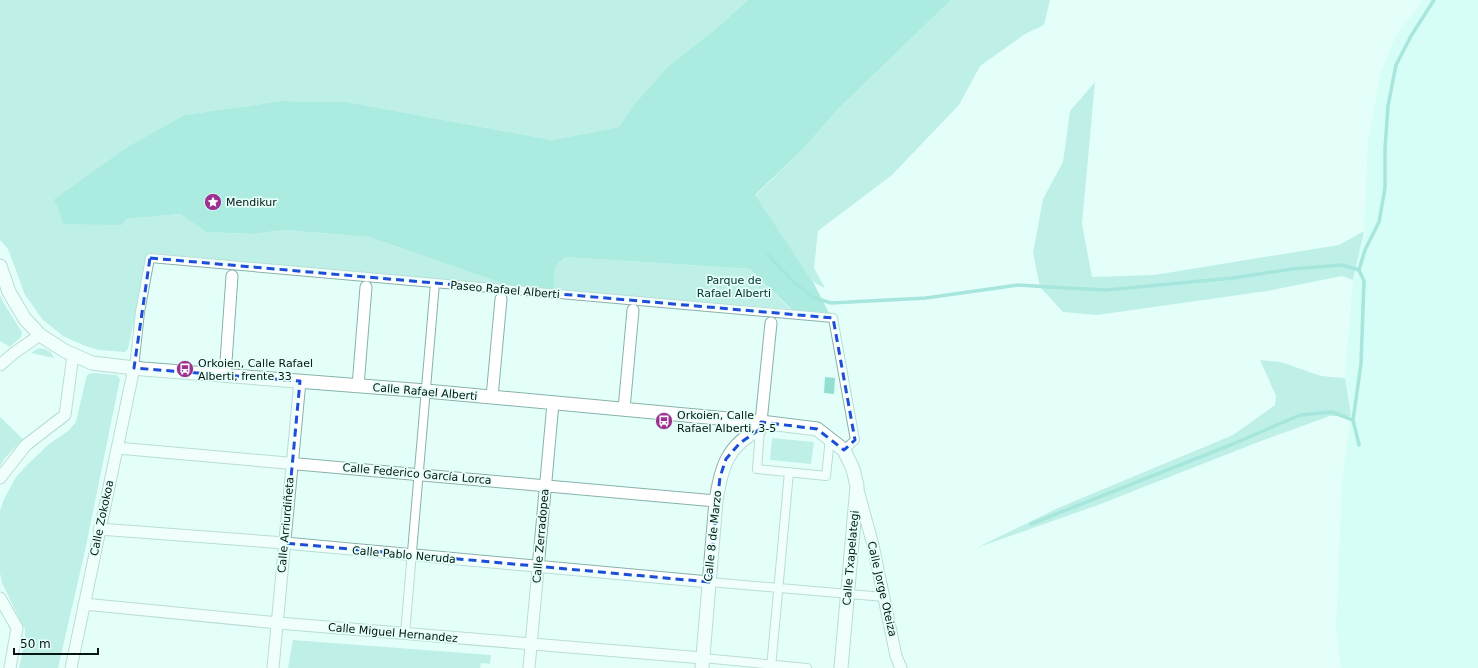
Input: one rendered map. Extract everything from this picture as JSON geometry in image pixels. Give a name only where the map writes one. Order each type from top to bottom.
[{"type":"street","name":"Paseo Rafael Alberti","points":[[134,368],[140,312],[150,258],[833,318],[855,440],[844,450]]},
{"type":"street","name":"Calle Rafael Alberti","points":[[0,266],[9,292],[20,313],[40,335],[73,355],[92,363],[225,376],[426,391],[624,409],[761,426],[817,429],[844,450]]},
{"type":"street","points":[[225,376],[232,276]]},
{"type":"street","points":[[405,634],[435,283]]},
{"type":"street","name":"Calle Rafael Alberti","points":[[358,386],[366,287]]},
{"type":"street","name":"Calle Rafael Alberti","points":[[492,397],[501,299]]},
{"type":"street","points":[[624,409],[633,310]]},
{"type":"street","points":[[771,323],[757,469],[826,476],[830,438]]},
{"type":"street","points":[[0,365],[40,335]]},
{"type":"street","points":[[0,478],[26,445],[65,415],[73,355]]},
{"type":"street","name":"Calle Zokokoa","points":[[71,668],[134,368]]},
{"type":"street","name":"Calle Arriurdiñeta","points":[[273,668],[300,381]]},
{"type":"street","name":"Calle Zerradopea","points":[[529,668],[553,403]]},
{"type":"street","name":"Calle 8 de Marzo","points":[[702,663],[716,501],[720,477],[726,459],[740,443],[761,426]]},
{"type":"street","name":"Calle Federico García Lorca","points":[[117,448],[716,501]]},
{"type":"street","name":"Calle Txapelategi","points":[[841,668],[858,486],[854,469],[844,450]]},
{"type":"street","points":[[771,666],[789,472]]},
{"type":"street","name":"Calle Jorge Oteiza","points":[[858,486],[896,656],[901,668]]},
{"type":"street","name":"Calle Pablo Neruda","points":[[99,529],[285,543],[709,582]]},
{"type":"street","points":[[709,582],[884,597]]},
{"type":"street","points":[[0,598],[17,628],[10,668]]},
{"type":"street","name":"Calle Miguel Hernandez","points":[[84,604],[278,623],[531,645],[702,663]]},
{"type":"street","points":[[702,663],[807,668]]},
{"type":"highlighted area","points":[[150,258],[833,318],[855,440],[844,450],[817,429],[761,422],[760,429],[740,443],[726,459],[720,477],[709,582],[285,543],[300,381],[134,368]]},
{"type":"shaded area","points":[[1423,0],[1478,0],[1478,668],[1341,668],[1336,629],[1342,482],[1350,416],[1345,378],[1353,280],[1364,231],[1368,141],[1380,76],[1395,37]]},
{"type":"green space","points":[[0,0],[748,0],[712,32],[619,127],[552,140],[347,102],[282,101],[184,115],[127,147],[54,199],[126,219],[180,214],[206,232],[253,234],[284,230],[369,237],[510,286],[149,253],[128,349],[125,352],[98,350],[83,345],[63,336],[43,320],[25,295],[8,249],[0,240]]},
{"type":"green space","points":[[748,0],[951,0],[838,109],[803,149],[755,195],[813,282],[829,313],[792,310],[750,269],[565,257],[555,267],[554,290],[510,286],[369,237],[284,230],[253,234],[206,232],[180,214],[126,219],[122,225],[64,224],[54,199],[127,147],[184,115],[282,101],[347,102],[552,140],[619,127],[634,105],[668,67],[712,32]]},
{"type":"green space","points":[[951,0],[1050,0],[1044,25],[1025,34],[980,66],[959,105],[892,175],[818,231],[814,268],[825,288],[813,282],[755,196],[803,149],[838,109]]},
{"type":"green space","points":[[1095,82],[1082,224],[1092,277],[1154,275],[1339,245],[1364,231],[1353,280],[1342,276],[1267,291],[1097,315],[1063,312],[1040,287],[1033,253],[1043,199],[1063,162],[1070,111]]},
{"type":"green space","name":"Parque de Rafael Alberti","points":[[565,257],[750,269],[790,309],[554,290],[555,267]]},
{"type":"green space","points":[[0,295],[22,332],[21,337],[10,347],[0,341]]},
{"type":"green space","points":[[38,348],[48,350],[54,358],[31,353]]},
{"type":"green space","points":[[1260,360],[1281,362],[1321,376],[1345,378],[1351,416],[1330,416],[1261,441],[1098,505],[976,548],[1058,508],[1233,435],[1275,405],[1276,396]]},
{"type":"green space","points":[[88,374],[117,375],[120,379],[85,551],[58,668],[19,668],[25,640],[25,630],[2,583],[0,573],[0,511],[4,499],[16,477],[49,444],[68,431],[76,422],[86,378]]},
{"type":"green space","points":[[825,377],[835,378],[834,394],[824,393]]},
{"type":"green space","points":[[0,417],[23,439],[5,458],[0,466]]},
{"type":"green space","points":[[772,438],[814,442],[811,464],[770,460]]},
{"type":"green space","points":[[293,640],[491,655],[490,664],[481,663],[480,668],[288,668]]},
{"type":"waterway","points":[[1359,445],[1353,420],[1361,364],[1364,281],[1359,270],[1365,250],[1379,222],[1385,188],[1385,149],[1388,106],[1396,65],[1411,36],[1434,0]]},
{"type":"waterway","points":[[768,255],[792,280],[812,297],[831,303],[926,298],[1018,285],[1106,290],[1233,278],[1292,269],[1342,265],[1359,270]]},
{"type":"waterway","points":[[1031,524],[1233,444],[1300,415],[1332,412],[1353,420]]},
{"type":"place","name":"Mendikur","points":[[213,202]]},
{"type":"place","name":"Orkoien, Calle Rafael Alberti, frente 33","points":[[185,369]]},
{"type":"place","name":"Orkoien, Calle Rafael Alberti, 3-5","points":[[664,421]]}]
